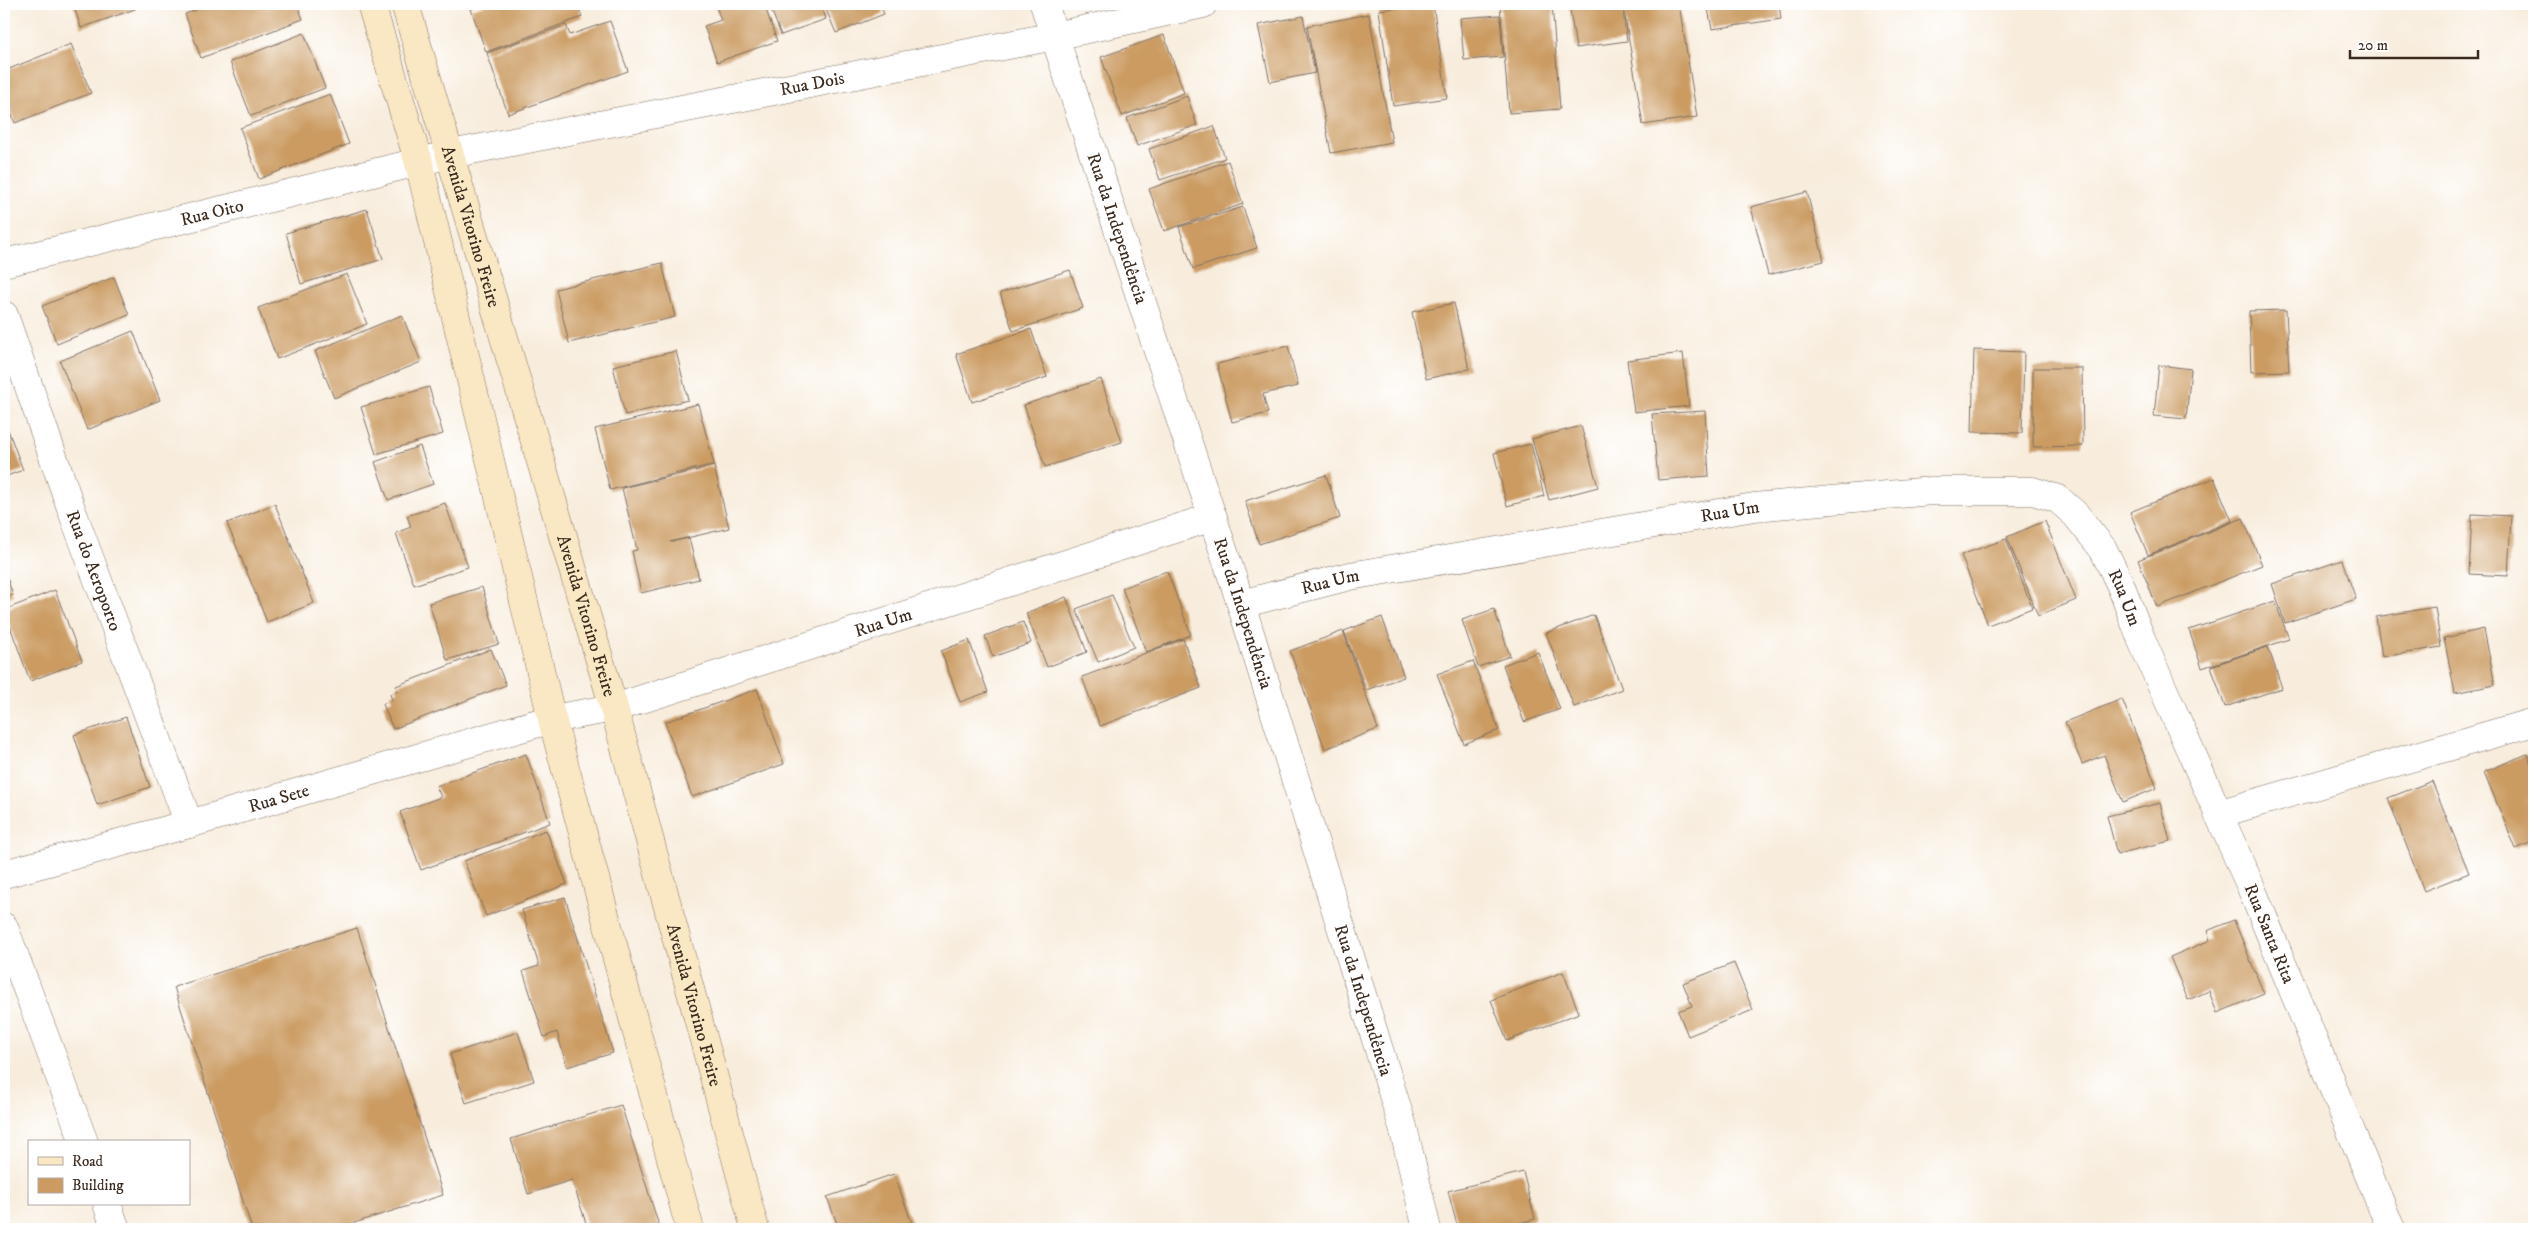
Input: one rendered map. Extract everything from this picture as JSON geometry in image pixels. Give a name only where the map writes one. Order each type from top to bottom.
[{"type":"street","name":"Avenida Vitorino Freire","points":[[371,4],[419,163],[552,719],[690,1229]]},
{"type":"street","name":"Avenida Vitorino Freire","points":[[405,4],[614,708],[755,1229]]},
{"type":"street","name":"Rua da Independência","points":[[1044,4],[1241,604],[1403,1127],[1427,1229]]},
{"type":"street","name":"Rua Dois","points":[[419,163],[451,154],[1055,36],[1203,4]]},
{"type":"street","name":"Rua Oito","points":[[4,263],[419,163]]},
{"type":"street","name":"Rua do Aeroporto","points":[[4,315],[72,511],[189,824]]},
{"type":"street","name":"Rua Um","points":[[1241,604],[1350,576],[1754,507],[1830,502],[1932,491],[2033,491],[2058,499],[2076,515],[2103,549],[2121,586],[2142,641]]},
{"type":"street","name":"Rua Um","points":[[552,719],[614,708],[1213,517]]},
{"type":"street","name":"Rua Santa Rita","points":[[2142,641],[2250,885],[2392,1229]]},
{"type":"street","name":"Rua Sete","points":[[4,874],[189,824],[552,719]]},
{"type":"street","points":[[2218,814],[2534,722]]},
{"type":"street","points":[[4,927],[83,1140]]},
{"type":"street","points":[[108,1206],[116,1229]]},
{"type":"building","points":[[73,4],[133,4],[135,9],[81,28]]},
{"type":"building","points":[[212,4],[297,4],[303,19],[201,58],[185,14]]},
{"type":"building","points":[[486,4],[577,4],[582,17],[486,52],[471,9]]},
{"type":"building","points":[[715,4],[764,4],[777,41],[717,62],[704,26],[721,20]]},
{"type":"building","points":[[769,4],[820,4],[826,19],[781,35]]},
{"type":"building","points":[[824,4],[880,4],[884,14],[836,33]]},
{"type":"building","points":[[933,4],[949,4],[936,9]]},
{"type":"building","points":[[1433,4],[1447,98],[1393,106],[1379,10]]},
{"type":"building","points":[[1500,4],[1552,4],[1560,109],[1509,113]]},
{"type":"building","points":[[1569,4],[1622,4],[1627,41],[1576,48]]},
{"type":"building","points":[[1623,4],[1679,4],[1697,117],[1643,125]]},
{"type":"building","points":[[1707,4],[1779,4],[1781,19],[1712,29]]},
{"type":"building","points":[[1369,14],[1392,142],[1331,153],[1307,26]]},
{"type":"building","points":[[1500,15],[1503,57],[1464,60],[1460,18]]},
{"type":"building","points":[[1303,16],[1315,73],[1270,82],[1258,25]]},
{"type":"building","points":[[610,21],[628,71],[508,114],[487,53],[566,25],[570,35]]},
{"type":"building","points":[[304,33],[325,88],[251,116],[230,62]]},
{"type":"building","points":[[1164,35],[1184,93],[1122,116],[1101,57]]},
{"type":"building","points":[[71,44],[91,93],[15,123],[4,95],[4,71]]},
{"type":"building","points":[[330,94],[349,144],[259,179],[240,128]]},
{"type":"building","points":[[1187,96],[1197,125],[1137,146],[1127,118]]},
{"type":"building","points":[[1214,126],[1225,158],[1160,180],[1149,149]]},
{"type":"building","points":[[1228,161],[1243,204],[1164,231],[1149,189]]},
{"type":"building","points":[[1807,192],[1824,261],[1768,275],[1751,207]]},
{"type":"building","points":[[1243,207],[1257,248],[1193,269],[1179,227]]},
{"type":"building","points":[[367,209],[383,259],[301,284],[286,233]]},
{"type":"building","points":[[662,263],[675,317],[569,343],[556,289]]},
{"type":"building","points":[[1070,270],[1083,308],[1013,331],[1000,293]]},
{"type":"building","points":[[347,274],[367,324],[277,359],[258,308]]},
{"type":"building","points":[[114,277],[129,315],[57,344],[42,306]]},
{"type":"building","points":[[1454,303],[1469,369],[1426,379],[1412,312]]},
{"type":"building","points":[[2286,310],[2289,371],[2251,372],[2249,311]]},
{"type":"building","points":[[402,315],[421,362],[334,398],[315,351]]},
{"type":"building","points":[[1031,329],[1047,377],[972,402],[956,354]]},
{"type":"building","points":[[133,331],[160,400],[87,430],[60,361]]},
{"type":"building","points":[[1288,346],[1298,386],[1263,394],[1268,413],[1232,422],[1217,364]]},
{"type":"building","points":[[1974,350],[2024,352],[2022,433],[1972,432]]},
{"type":"building","points":[[676,351],[688,400],[625,415],[613,366]]},
{"type":"building","points":[[1683,353],[1689,406],[1634,412],[1627,360]]},
{"type":"building","points":[[2159,365],[2191,369],[2186,419],[2154,416]]},
{"type":"building","points":[[2033,368],[2082,368],[2083,446],[2033,447]]},
{"type":"building","points":[[1101,379],[1122,442],[1045,467],[1024,405]]},
{"type":"building","points":[[429,387],[443,434],[376,454],[361,407]]},
{"type":"building","points":[[698,404],[714,464],[610,490],[595,429]]},
{"type":"building","points":[[1705,411],[1709,476],[1658,480],[1652,414]]},
{"type":"building","points":[[4,419],[23,470],[4,477]]},
{"type":"building","points":[[1581,426],[1598,487],[1549,500],[1532,439]]},
{"type":"building","points":[[1531,444],[1544,496],[1507,506],[1494,453]]},
{"type":"building","points":[[420,446],[433,484],[388,500],[375,462]]},
{"type":"building","points":[[714,466],[729,528],[670,542],[689,538],[699,579],[641,593],[632,551],[637,550],[622,488]]},
{"type":"building","points":[[1326,475],[1340,518],[1259,544],[1245,501]]},
{"type":"building","points":[[2214,478],[2232,521],[2148,555],[2130,512]]},
{"type":"building","points":[[445,503],[468,567],[414,585],[396,533],[411,527],[407,516]]},
{"type":"building","points":[[275,504],[314,603],[267,622],[227,523]]},
{"type":"building","points":[[2472,514],[2511,516],[2508,576],[2469,574]]},
{"type":"building","points":[[2243,518],[2262,565],[2157,607],[2138,560]]},
{"type":"building","points":[[2045,521],[2076,600],[2038,616],[2007,537]]},
{"type":"building","points":[[2006,539],[2032,608],[1988,625],[1961,555]]},
{"type":"building","points":[[2342,560],[2356,599],[2285,623],[2272,584]]},
{"type":"building","points":[[4,569],[13,595],[4,599]]},
{"type":"building","points":[[1167,571],[1191,635],[1146,652],[1122,588]]},
{"type":"building","points":[[482,587],[499,644],[447,660],[429,603]]},
{"type":"building","points":[[55,590],[82,661],[30,681],[4,610]]},
{"type":"building","points":[[1112,595],[1134,647],[1098,662],[1076,609]]},
{"type":"building","points":[[1066,597],[1087,652],[1047,667],[1026,613]]},
{"type":"building","points":[[2275,601],[2289,639],[2202,668],[2189,630]]},
{"type":"building","points":[[2435,607],[2441,647],[2382,657],[2376,617]]},
{"type":"building","points":[[1494,609],[1510,656],[1478,667],[1462,620]]},
{"type":"building","points":[[1594,615],[1622,689],[1574,707],[1546,633]]},
{"type":"building","points":[[1382,617],[1404,677],[1366,690],[1344,631]]},
{"type":"building","points":[[1023,622],[1031,643],[993,657],[985,636]]},
{"type":"building","points":[[2484,629],[2495,685],[2455,693],[2444,638]]},
{"type":"building","points":[[1343,631],[1378,729],[1325,749],[1290,651]]},
{"type":"building","points":[[1183,639],[1201,688],[1100,726],[1082,677]]},
{"type":"building","points":[[969,640],[988,692],[960,702],[941,651]]},
{"type":"building","points":[[2268,647],[2282,688],[2225,707],[2211,666]]},
{"type":"building","points":[[491,649],[506,685],[393,729],[383,704],[392,700],[390,694],[398,691],[396,686]]},
{"type":"building","points":[[1538,652],[1560,709],[1524,722],[1503,665]]},
{"type":"building","points":[[1473,661],[1499,730],[1464,744],[1437,674]]},
{"type":"building","points":[[757,689],[784,764],[692,797],[665,722]]},
{"type":"building","points":[[2122,699],[2157,788],[2123,802],[2104,755],[2082,764],[2065,722]]},
{"type":"building","points":[[126,717],[150,787],[97,805],[74,735]]},
{"type":"building","points":[[526,754],[550,823],[421,870],[400,812],[441,797],[436,786]]},
{"type":"building","points":[[2527,754],[2534,771],[2534,841],[2516,849],[2484,772]]},
{"type":"building","points":[[2432,781],[2469,873],[2424,891],[2388,798]]},
{"type":"building","points":[[2160,803],[2170,841],[2117,854],[2107,816]]},
{"type":"building","points":[[546,830],[567,884],[486,916],[464,861]]},
{"type":"building","points":[[565,897],[613,1053],[567,1067],[557,1032],[544,1037],[523,971],[539,966],[522,910]]},
{"type":"building","points":[[2234,920],[2264,994],[2217,1013],[2209,991],[2188,1000],[2170,957],[2210,940],[2207,931]]},
{"type":"building","points":[[357,928],[443,1195],[335,1229],[252,1229],[174,987]]},
{"type":"building","points":[[1734,963],[1753,1010],[1688,1036],[1678,1011],[1692,1006],[1683,983]]},
{"type":"building","points":[[1563,972],[1579,1013],[1507,1041],[1491,1000]]},
{"type":"building","points":[[518,1032],[534,1081],[466,1103],[450,1054]]},
{"type":"building","points":[[621,1105],[660,1229],[588,1229],[572,1180],[528,1194],[511,1139]]},
{"type":"building","points":[[1523,1172],[1535,1219],[1496,1229],[1458,1229],[1448,1191]]},
{"type":"building","points":[[894,1174],[913,1226],[904,1229],[839,1229],[827,1197]]}]
